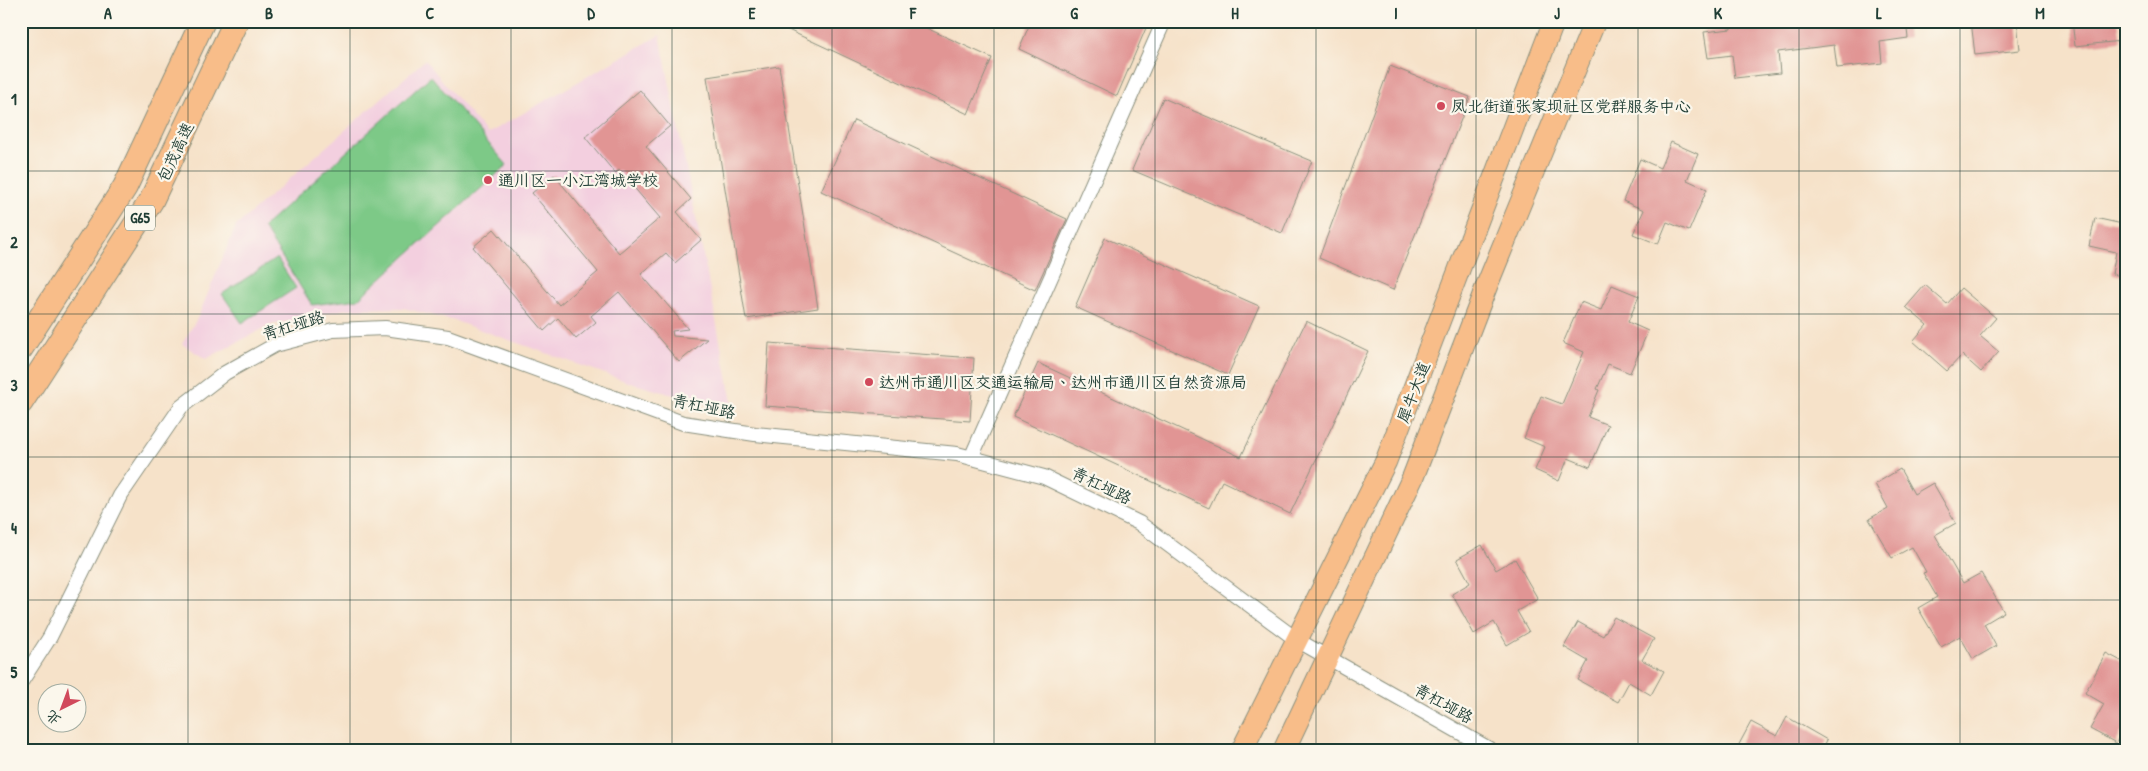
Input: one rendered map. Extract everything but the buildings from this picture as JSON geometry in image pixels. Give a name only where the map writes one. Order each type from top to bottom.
[{"type":"highway","name":"包茂高速","points":[[21,348],[125,187],[204,21]]},
{"type":"highway","name":"包茂高速","points":[[21,402],[151,201],[236,21]]},
{"type":"main road","name":"犀牛大道","points":[[1242,750],[1386,461],[1554,21]]},
{"type":"main road","name":"犀牛大道","points":[[1284,750],[1414,477],[1487,286],[1595,21]]},
{"type":"street","points":[[971,458],[1164,21]]},
{"type":"street","name":"青杠垭路","points":[[21,682],[50,637],[120,496],[181,407],[224,373],[275,345],[333,330],[385,328],[448,337],[683,424],[755,434],[957,454],[1044,476],[1139,523],[1297,640],[1491,750]]},
{"type":"shaded area","name":"通川区一小江湾城学校","points":[[660,35],[734,412],[631,383],[455,321],[403,308],[347,309],[270,325],[206,359],[182,344],[198,317],[236,226],[425,60],[487,134]]},
{"type":"green space","points":[[431,76],[507,165],[358,299],[312,305],[263,227]]},
{"type":"green space","points":[[277,258],[296,288],[242,323],[222,294]]},
{"type":"place","name":"凤北街道张家坝社区党群服务中心","points":[[1441,106]]},
{"type":"place","name":"通川区一小江湾城学校","points":[[488,180]]},
{"type":"place","name":"达州市通川区交通运输局、达州市通川区自然资源局","points":[[869,382]]}]
